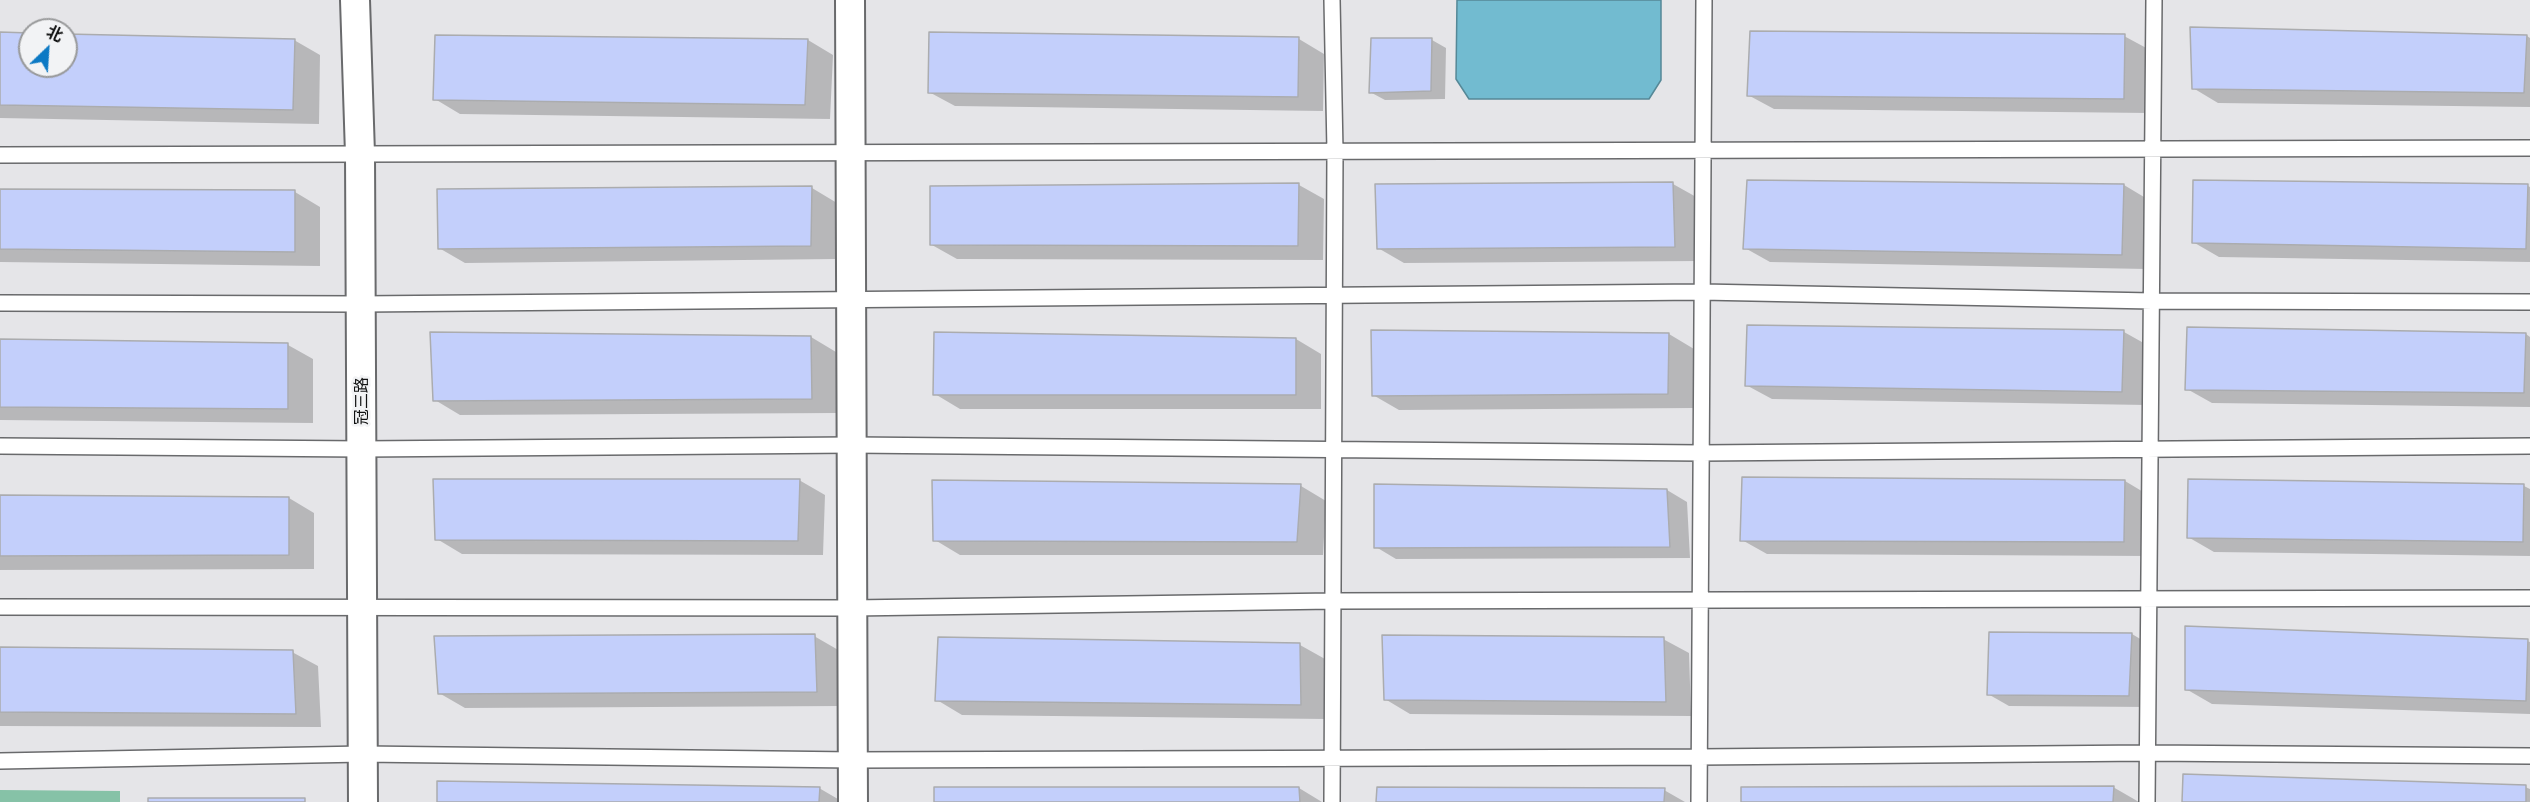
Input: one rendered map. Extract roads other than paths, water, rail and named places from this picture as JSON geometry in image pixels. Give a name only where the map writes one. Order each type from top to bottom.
[{"type":"street","name":"冠三路","points":[[355,0],[360,154],[363,802]]},
{"type":"street","points":[[850,0],[854,802]]},
{"type":"lane","points":[[1332,0],[1335,151],[1332,802]]},
{"type":"lane","points":[[1699,802],[1704,0]]},
{"type":"lane","points":[[2147,802],[2154,0]]},
{"type":"lane","points":[[0,155],[2530,148]]},
{"type":"lane","points":[[0,303],[361,304],[1702,292],[2152,301],[2530,302]]},
{"type":"lane","points":[[0,446],[362,449],[852,445],[1701,453],[2530,446]]},
{"type":"lane","points":[[0,607],[852,608],[1333,601],[2530,598]]},
{"type":"lane","points":[[0,761],[363,754],[853,760],[2147,753],[2530,756]]},
{"type":"water","points":[[1457,0],[1661,0],[1661,80],[1649,99],[1469,99],[1456,79]]}]
